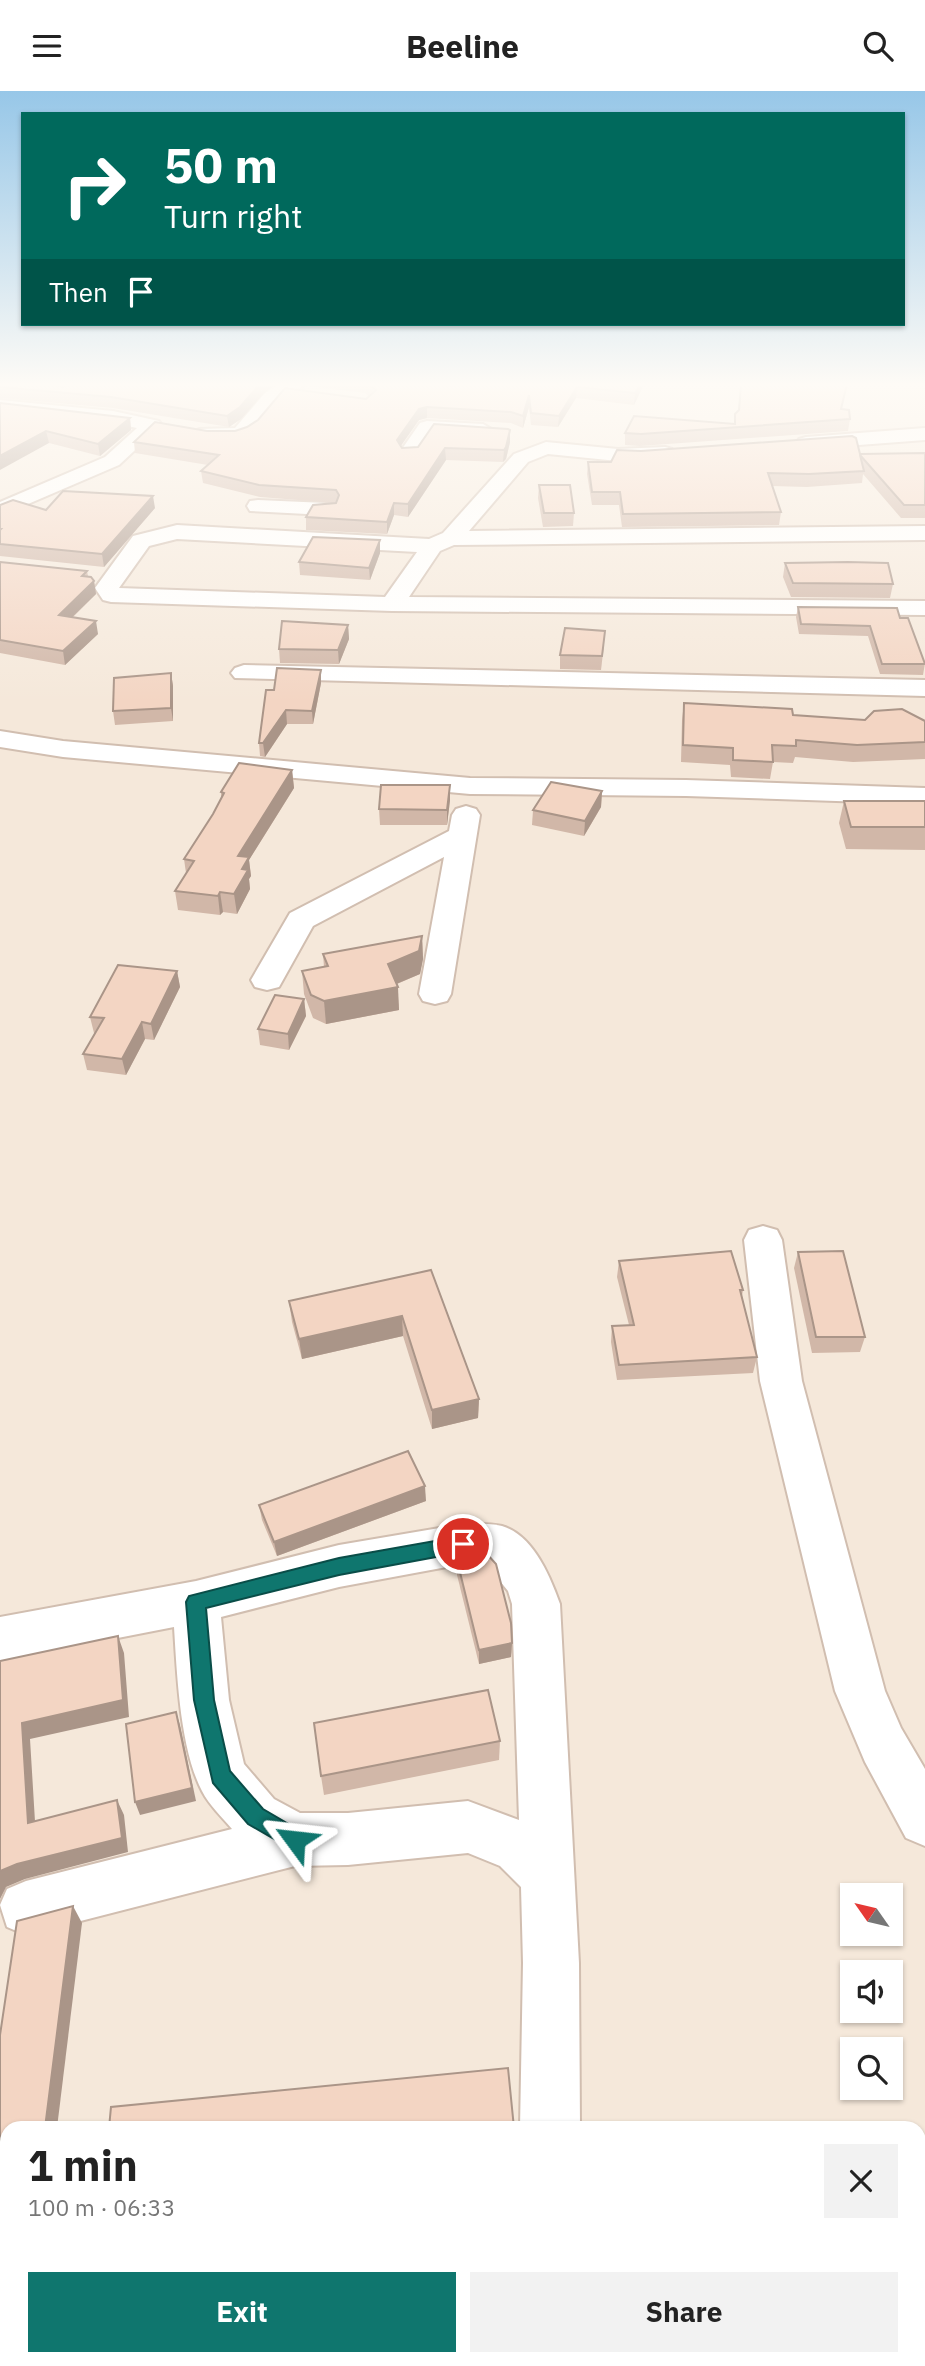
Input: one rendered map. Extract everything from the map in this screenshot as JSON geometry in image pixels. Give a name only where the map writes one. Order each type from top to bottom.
[{"type":"street","points":[[6,503],[38,490]]},
{"type":"street","points":[[393,604],[442,542],[491,490]]},
{"type":"street","points":[[204,518],[253,511],[326,509]]},
{"type":"street","points":[[925,533],[442,542],[253,511],[141,541],[107,587],[111,595],[393,604],[925,608]]},
{"type":"street","points":[[89,574],[114,577]]},
{"type":"street","points":[[244,673],[925,688]]},
{"type":"street","points":[[0,739],[63,749],[470,786],[686,788],[925,796]]},
{"type":"street","points":[[435,994],[470,786]]},
{"type":"street","points":[[267,980],[301,920],[463,835]]},
{"type":"street","points":[[763,1240],[782,1381],[860,1691],[883,1745],[925,1820]]},
{"type":"street","points":[[0,1639],[196,1602],[339,1566],[463,1544],[499,1545],[528,1581],[536,1604],[551,1963],[550,2121]]},
{"type":"street","points":[[196,1602],[204,1700],[221,1776],[255,1817],[295,1840]]},
{"type":"street","points":[[26,1908],[295,1840],[348,1839],[468,1827],[518,1846],[548,1877]]},
{"type":"shaded area","points":[[0,490],[925,490],[925,2121],[0,2121]]},
{"type":"building","points":[[336,490],[417,490],[408,504],[394,503],[387,522],[306,517],[313,505],[336,503],[339,495]]},
{"type":"building","points":[[540,490],[571,490],[574,513],[544,513]]},
{"type":"building","points":[[774,490],[781,512],[623,514],[620,492],[592,492]]},
{"type":"building","points":[[891,490],[925,490],[925,505],[904,505]]},
{"type":"building","points":[[63,491],[153,496],[102,554],[0,544],[0,505],[13,500],[46,510]]},
{"type":"building","points":[[313,537],[380,540],[369,568],[299,562]]},
{"type":"building","points":[[0,562],[87,571],[82,576],[91,577],[94,581],[59,615],[96,621],[63,651],[0,640]]},
{"type":"building","points":[[785,563],[888,563],[893,584],[793,583]]},
{"type":"building","points":[[798,607],[897,608],[900,618],[908,618],[925,664],[882,664],[870,626],[801,624]]},
{"type":"building","points":[[282,621],[348,625],[338,650],[279,649]]},
{"type":"building","points":[[565,628],[605,631],[602,656],[560,655]]},
{"type":"building","points":[[277,668],[321,670],[312,711],[286,710],[263,743],[259,743],[266,690],[274,690]]},
{"type":"building","points":[[171,673],[171,708],[113,711],[114,678]]},
{"type":"building","points":[[684,703],[792,709],[793,715],[865,720],[874,711],[902,709],[925,721],[925,742],[857,745],[796,740],[796,746],[772,745],[773,762],[733,760],[733,748],[683,745]]},
{"type":"building","points":[[239,763],[292,770],[238,856],[249,857],[242,869],[248,870],[234,894],[220,892],[218,896],[175,891],[194,861],[184,859],[213,814],[224,793],[221,792]]},
{"type":"building","points":[[551,782],[602,791],[585,821],[533,810]]},
{"type":"building","points":[[381,785],[450,785],[447,810],[379,809]]},
{"type":"building","points":[[844,801],[925,801],[925,827],[851,827]]},
{"type":"building","points":[[422,936],[419,951],[388,964],[398,987],[324,1001],[311,995],[302,971],[328,966],[323,954]]},
{"type":"building","points":[[118,965],[177,971],[151,1024],[142,1022],[122,1059],[83,1054],[104,1018],[90,1017]]},
{"type":"building","points":[[275,995],[304,999],[288,1034],[258,1029]]},
{"type":"building","points":[[731,1251],[743,1290],[740,1290],[757,1357],[619,1365],[612,1326],[634,1325],[619,1261]]},
{"type":"building","points":[[843,1251],[865,1337],[816,1337],[798,1252]]},
{"type":"building","points":[[431,1270],[479,1399],[432,1410],[402,1316],[299,1339],[289,1301]]},
{"type":"building","points":[[408,1451],[425,1486],[274,1542],[259,1505]]},
{"type":"building","points":[[487,1554],[496,1564],[511,1623],[512,1643],[479,1650],[457,1560]]},
{"type":"building","points":[[118,1636],[123,1700],[22,1723],[28,1823],[117,1800],[122,1838],[17,1864],[0,1871],[0,1661]]},
{"type":"building","points":[[488,1690],[500,1741],[321,1776],[314,1723]]},
{"type":"building","points":[[176,1712],[192,1788],[135,1802],[126,1724]]},
{"type":"building","points":[[73,1906],[46,2121],[0,2121],[0,2035],[17,1921]]},
{"type":"building","points":[[508,2068],[513,2121],[110,2121],[111,2107]]},
{"type":"route","points":[[295,1840],[255,1817],[221,1776],[204,1700],[196,1602],[339,1566],[463,1544]]}]
